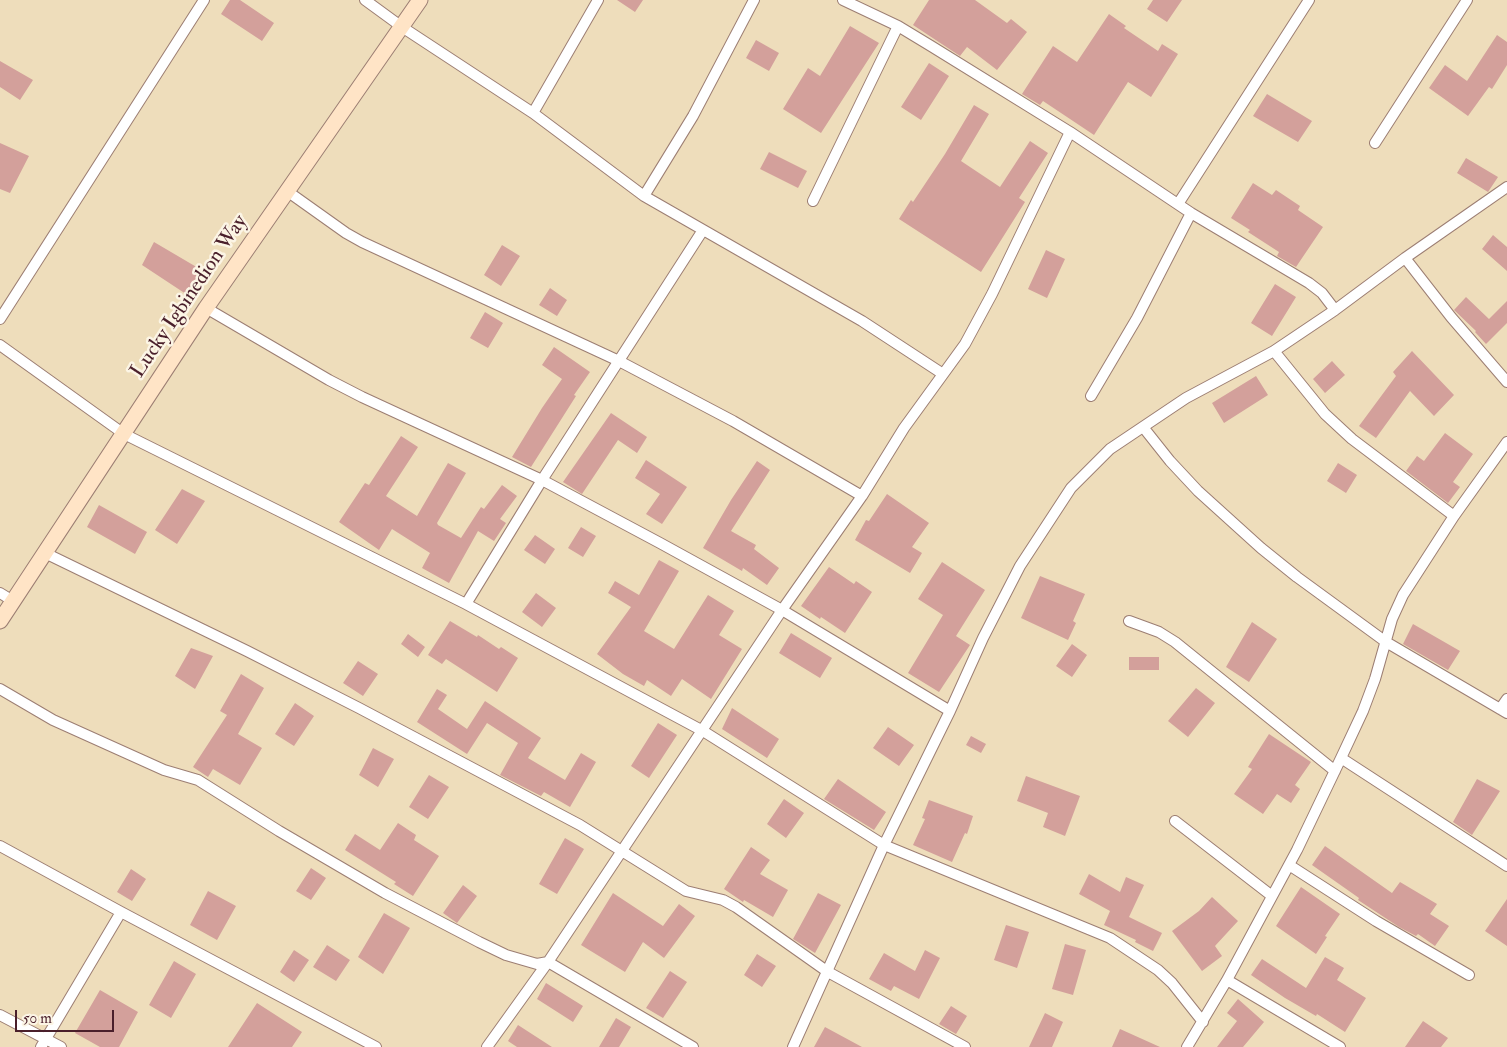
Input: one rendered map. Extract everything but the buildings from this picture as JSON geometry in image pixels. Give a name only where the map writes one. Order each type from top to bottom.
[{"type":"street","points":[[0,319],[204,0]]},
{"type":"street","points":[[365,0],[402,27],[533,113],[644,196],[862,321],[943,374]]},
{"type":"street","name":"Lucky Igbinedion Way","points":[[0,621],[206,308],[420,0]]},
{"type":"street","points":[[533,113],[598,0]]},
{"type":"street","points":[[644,196],[693,116],[754,0]]},
{"type":"street","points":[[843,0],[898,26],[1070,132],[1191,213],[1309,283],[1322,293],[1335,310]]},
{"type":"street","points":[[1178,204],[1309,0]]},
{"type":"street","points":[[1375,143],[1468,0]]},
{"type":"street","points":[[813,201],[898,26]]},
{"type":"street","points":[[487,1047],[548,962],[782,610],[862,496],[904,428],[965,344],[992,294],[1070,132]]},
{"type":"street","points":[[793,1047],[884,845],[950,711],[983,638],[1020,566],[1071,488],[1110,449],[1186,398],[1274,351],[1335,310],[1507,186]]},
{"type":"street","points":[[287,191],[346,234],[619,361],[733,421],[862,496]]},
{"type":"street","points":[[1091,396],[1137,318],[1191,213]]},
{"type":"street","points":[[466,604],[542,480],[703,230]]},
{"type":"street","points":[[1405,258],[1450,317],[1507,382]]},
{"type":"street","points":[[206,308],[329,380],[362,397],[542,480],[782,610],[950,711]]},
{"type":"street","points":[[0,345],[124,434],[466,604],[702,731],[884,845],[1110,938],[1158,970],[1172,983],[1203,1022]]},
{"type":"street","points":[[1274,351],[1310,397],[1332,421],[1352,439],[1454,516]]},
{"type":"street","points":[[1143,427],[1170,461],[1198,491],[1236,526],[1310,587],[1386,642],[1504,711],[1507,699]]},
{"type":"street","points":[[1187,1047],[1227,980],[1289,865],[1335,771],[1366,703],[1375,679],[1392,619],[1403,595],[1454,516],[1507,442]]},
{"type":"street","points":[[45,553],[360,708],[580,825],[686,891],[724,900],[828,972],[965,1047]]},
{"type":"street","points":[[0,593],[13,601]]},
{"type":"street","points":[[1130,621],[1159,632],[1175,642],[1335,771]]},
{"type":"street","points":[[0,689],[53,720],[164,770],[198,780],[377,888],[479,942],[506,954],[531,963],[548,962],[692,1047]]},
{"type":"street","points":[[1341,758],[1507,866]]},
{"type":"street","points":[[1175,821],[1272,896]]},
{"type":"street","points":[[0,846],[376,1047]]},
{"type":"street","points":[[1289,865],[1376,921],[1469,975]]},
{"type":"street","points":[[43,1043],[121,912]]},
{"type":"street","points":[[1227,980],[1340,1047]]},
{"type":"street","points":[[0,1015],[43,1043],[61,1047]]}]
